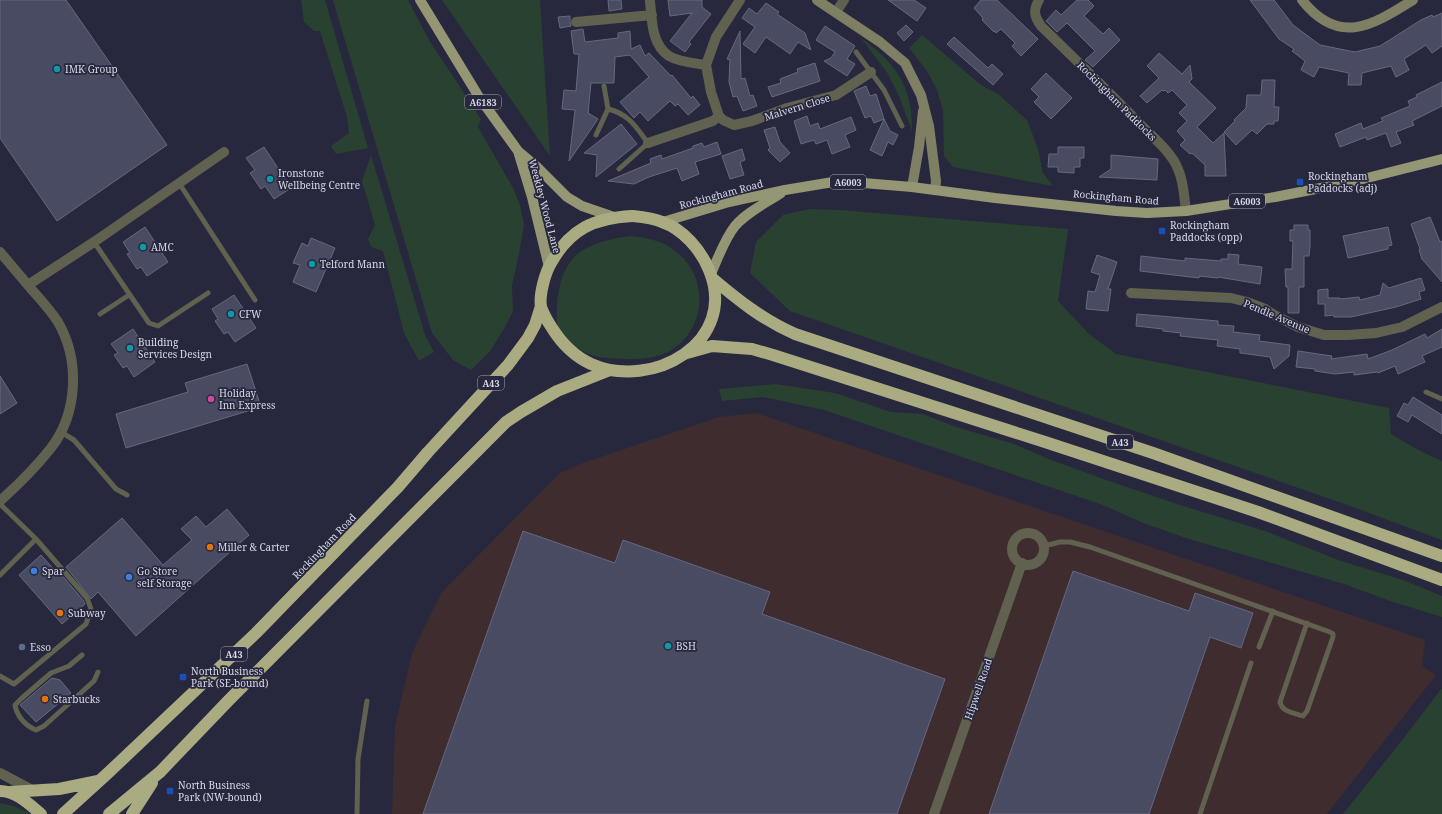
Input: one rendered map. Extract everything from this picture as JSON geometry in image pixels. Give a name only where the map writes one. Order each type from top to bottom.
[{"type":"highway","name":"A43","points":[[632,216],[663,222],[679,232],[691,242],[701,254],[711,276],[715,290],[713,314],[710,325],[704,336],[687,353],[676,360],[651,369],[624,372],[610,370],[592,364],[575,354],[560,341],[549,325],[541,306],[542,292],[549,267],[563,244],[588,225],[614,217],[632,216]]},
{"type":"highway","name":"A43","points":[[711,276],[756,314],[795,334],[1153,453],[1442,556]]},
{"type":"highway","name":"Rockingham Road","points":[[63,814],[256,633],[398,487],[508,364],[528,338],[535,325],[541,306]]},
{"type":"highway","name":"A43","points":[[687,353],[712,346],[752,349],[766,353],[1258,512],[1442,580]]},
{"type":"highway","name":"A43","points":[[109,814],[160,772],[234,695],[506,422],[558,391],[610,370]]},
{"type":"highway","name":"A43","points":[[132,814],[160,772]]},
{"type":"highway","points":[[3,791],[59,789],[99,781]]},
{"type":"highway","points":[[3,791],[29,804],[41,814]]},
{"type":"main road","name":"Weekley Wood Lane","points":[[420,0],[479,97],[518,151],[536,166],[567,197],[582,206],[614,217]]},
{"type":"main road","name":"Weekley Wood Lane","points":[[518,151],[532,197],[549,267]]},
{"type":"main road","name":"Rockingham Road","points":[[663,222],[728,202],[785,190],[840,182],[912,187],[1116,211],[1147,213],[1186,211],[1275,197],[1351,182],[1442,159]]},
{"type":"main road","name":"Rockingham Road","points":[[711,276],[723,246],[735,226],[744,218],[785,190]]},
{"type":"street","points":[[648,143],[713,121],[719,116],[711,92],[706,65],[716,37],[740,0]]},
{"type":"street","points":[[817,0],[880,42],[905,63],[921,95],[929,126],[936,181],[935,190]]},
{"type":"street","points":[[836,12],[844,0]]},
{"type":"street","name":"Rockingham Paddocks","points":[[1039,0],[1034,10],[1035,18],[1040,26],[1103,86],[1162,146],[1178,168],[1182,179],[1186,211]]},
{"type":"street","points":[[1302,0],[1316,16],[1334,25],[1350,28],[1369,25],[1384,18],[1413,0]]},
{"type":"street","points":[[650,1],[655,38],[660,47],[669,56],[688,62],[706,65]]},
{"type":"street","points":[[576,22],[652,15]]},
{"type":"street","name":"Malvern Close","points":[[719,116],[723,120],[734,125],[752,121],[787,108],[836,95],[871,72]]},
{"type":"street","points":[[912,187],[924,107]]},
{"type":"street","points":[[28,286],[224,152]]},
{"type":"street","points":[[0,252],[58,322],[72,363],[73,387],[70,411],[61,432],[51,448],[0,501]]},
{"type":"street","name":"Pendle Avenue","points":[[1131,293],[1231,298],[1265,309],[1298,327],[1324,335],[1348,336],[1376,333],[1402,327],[1442,308]]},
{"type":"street","points":[[1025,534],[1033,534],[1040,538],[1044,546],[1043,554],[1037,562],[1032,564],[1022,564],[1017,560],[1013,550],[1016,540],[1025,534]]},
{"type":"street","name":"Hipwell Road","points":[[934,814],[1007,602],[1022,564]]},
{"type":"street","points":[[0,773],[34,790]]},
{"type":"lane","points":[[856,52],[884,90],[902,126]]},
{"type":"lane","points":[[596,135],[608,109],[604,86]]},
{"type":"lane","points":[[608,109],[619,112],[629,118],[648,143],[619,169]]},
{"type":"lane","points":[[179,183],[255,300]]},
{"type":"lane","points":[[94,242],[149,323],[158,326],[208,293]]},
{"type":"lane","points":[[100,314],[129,295]]},
{"type":"lane","points":[[1426,392],[1442,399]]},
{"type":"lane","points":[[61,432],[74,440],[116,489],[127,495]]},
{"type":"lane","points":[[0,504],[36,539],[88,598],[91,609],[86,624],[14,684],[0,676]]},
{"type":"lane","points":[[0,575],[36,539]]},
{"type":"lane","points":[[1044,546],[1060,542],[1070,542],[1090,547],[1307,623],[1330,632],[1334,637],[1307,711],[1303,716],[1283,709],[1280,702],[1307,623]]},
{"type":"lane","points":[[1259,647],[1273,611]]},
{"type":"lane","points":[[82,655],[69,666],[51,673],[15,706],[17,713],[29,727],[36,730],[44,726],[94,681],[98,672]]},
{"type":"lane","points":[[1200,814],[1251,663]]},
{"type":"lane","points":[[357,814],[358,759],[367,701]]},
{"type":"shaded area","points":[[756,413],[1425,640],[1422,666],[1436,675],[1327,814],[392,814],[395,726],[412,653],[441,593],[560,473],[580,464],[719,417]]},
{"type":"green space","points":[[301,0],[325,0],[368,148],[336,154],[331,146],[349,133],[347,117],[320,31],[314,31],[304,22]]},
{"type":"green space","points":[[333,0],[408,0],[429,40],[481,119],[478,127],[513,188],[520,205],[524,225],[512,285],[513,311],[490,351],[471,370],[453,360],[432,333]]},
{"type":"green space","points":[[442,0],[540,0],[550,156]]},
{"type":"green space","points":[[922,35],[981,85],[998,94],[1027,120],[1038,149],[1043,173],[1053,186],[953,167],[944,156],[943,110],[937,90],[927,71],[909,48]]},
{"type":"green space","points":[[861,38],[884,57],[900,77],[906,89],[909,101],[912,115],[912,131],[899,96],[888,74]]},
{"type":"green space","points":[[371,155],[425,335],[434,352],[419,361],[404,333],[383,251],[371,247],[368,239],[375,225],[362,181]]},
{"type":"green space","points":[[810,209],[839,210],[1068,229],[1058,301],[1089,334],[1116,354],[1389,408],[1391,434],[1420,451],[1442,461],[1442,540],[1353,507],[790,311],[750,273],[756,242],[783,215]]},
{"type":"green space","points":[[629,236],[658,241],[674,250],[686,262],[695,276],[699,291],[699,307],[695,322],[688,335],[676,347],[661,355],[638,359],[602,358],[586,353],[563,336],[557,324],[558,296],[565,271],[574,257],[597,243]]},
{"type":"green space","points":[[776,384],[835,393],[891,412],[923,414],[956,427],[1014,444],[1051,460],[1109,481],[1265,531],[1341,561],[1403,580],[1442,596],[1442,617],[1390,601],[1344,584],[1189,539],[1143,523],[1103,505],[824,410],[763,397],[722,401],[719,389]]},
{"type":"green space","points":[[1442,688],[1442,814],[1343,814],[1403,739]]},
{"type":"green space","points":[[0,803],[14,806],[31,814],[0,814]]},
{"type":"building","name":"IMK Group","points":[[0,0],[66,0],[167,145],[57,221],[0,138]]},
{"type":"building","points":[[608,0],[621,0],[622,9],[609,11]]},
{"type":"building","points":[[668,0],[702,0],[702,7],[711,14],[689,42],[691,44],[685,52],[670,41],[692,13],[670,16]]},
{"type":"building","points":[[888,0],[914,0],[926,8],[917,21]]},
{"type":"building","points":[[981,0],[997,0],[1038,39],[1021,56],[1012,46],[1015,43],[1001,29],[996,33],[982,20],[983,18],[974,8]]},
{"type":"building","points":[[1077,0],[1088,0],[1094,6],[1084,16],[1103,34],[1109,28],[1120,40],[1093,67],[1085,60],[1095,51],[1067,23],[1057,32],[1046,21],[1056,10],[1061,15]]},
{"type":"building","points":[[1250,0],[1274,0],[1293,25],[1320,45],[1355,52],[1380,46],[1421,20],[1432,15],[1433,17],[1442,13],[1442,46],[1432,53],[1426,45],[1404,59],[1409,70],[1396,77],[1391,66],[1362,73],[1361,85],[1348,85],[1349,73],[1319,67],[1314,77],[1301,70],[1305,61],[1292,51],[1294,49],[1279,39]]},
{"type":"building","points":[[766,3],[779,12],[777,14],[805,33],[811,50],[798,42],[790,54],[766,37],[755,53],[743,44],[755,27],[742,18],[749,8],[757,14]]},
{"type":"building","points":[[570,16],[571,26],[560,28],[558,17]]},
{"type":"building","points":[[906,25],[913,32],[904,41],[897,33]]},
{"type":"building","points":[[825,26],[855,46],[847,59],[855,64],[847,76],[824,61],[831,58],[835,52],[816,40]]},
{"type":"building","points":[[583,29],[585,42],[618,38],[618,33],[630,31],[631,49],[640,45],[645,56],[649,53],[671,76],[672,75],[691,98],[693,96],[700,105],[688,115],[678,104],[675,106],[670,101],[648,121],[640,112],[634,118],[620,102],[649,77],[630,55],[615,57],[614,83],[591,83],[588,113],[598,119],[569,161],[575,110],[562,109],[564,90],[576,91],[579,54],[574,54],[571,31]]},
{"type":"building","points":[[740,31],[741,79],[745,78],[750,96],[753,95],[757,106],[743,111],[737,96],[733,97],[729,82],[730,60],[727,59]]},
{"type":"building","points":[[954,37],[988,68],[992,64],[1003,74],[993,85],[947,44]]},
{"type":"building","points":[[1159,53],[1182,74],[1190,65],[1192,79],[1189,82],[1216,108],[1197,127],[1213,143],[1224,133],[1226,176],[1205,176],[1205,165],[1192,153],[1190,154],[1180,145],[1185,140],[1177,131],[1187,121],[1179,113],[1187,105],[1172,90],[1168,93],[1165,90],[1162,90],[1147,103],[1140,96],[1159,78],[1147,66]]},
{"type":"building","points":[[815,63],[820,81],[772,97],[768,87],[781,83],[780,79],[798,72],[797,69]]},
{"type":"building","points":[[1046,73],[1072,98],[1051,119],[1034,102],[1039,97],[1031,89]]},
{"type":"building","points":[[1262,80],[1275,80],[1274,107],[1279,107],[1278,121],[1274,121],[1274,124],[1267,124],[1257,134],[1252,130],[1236,145],[1224,132],[1246,108],[1247,95],[1261,95]]},
{"type":"building","points":[[1442,82],[1442,106],[1412,121],[1414,125],[1396,132],[1401,143],[1391,147],[1386,133],[1367,140],[1366,137],[1340,147],[1335,134],[1361,123],[1363,129],[1383,121],[1381,118],[1410,106],[1408,101],[1417,97],[1416,95]]},
{"type":"building","points":[[866,86],[870,96],[876,94],[884,119],[874,123],[871,116],[865,118],[854,91]]},
{"type":"building","points":[[807,116],[810,126],[818,123],[820,129],[851,117],[856,130],[845,135],[850,147],[832,154],[827,140],[816,144],[814,140],[801,144],[794,121]]},
{"type":"building","points":[[884,119],[890,131],[898,135],[893,145],[888,142],[882,156],[870,150]]},
{"type":"building","points":[[621,124],[637,144],[596,177],[597,155],[584,153]]},
{"type":"building","points":[[775,127],[780,142],[790,153],[780,162],[768,150],[770,148],[764,130]]},
{"type":"building","points":[[717,142],[721,154],[695,162],[699,174],[682,181],[677,168],[649,177],[634,184],[608,181],[651,163],[650,159],[661,155],[662,159],[693,148],[693,146],[702,143],[704,147]]},
{"type":"building","name":"Ironstone Wellbeing Centre","points":[[264,147],[291,188],[274,199],[265,186],[261,189],[250,173],[255,170],[246,158]]},
{"type":"building","points":[[1058,147],[1084,147],[1084,158],[1080,158],[1080,167],[1074,167],[1074,173],[1058,172],[1058,167],[1048,167],[1049,154],[1058,154]]},
{"type":"building","points":[[742,149],[745,160],[740,162],[744,175],[730,179],[722,156]]},
{"type":"building","points":[[1111,155],[1158,159],[1157,180],[1099,177],[1111,169]]},
{"type":"building","points":[[1430,217],[1440,242],[1442,241],[1442,282],[1422,259],[1411,224]]},
{"type":"building","points":[[1294,225],[1308,225],[1308,230],[1310,230],[1310,246],[1309,256],[1304,256],[1304,287],[1299,287],[1299,313],[1288,313],[1288,287],[1286,287],[1285,269],[1292,269],[1293,241],[1290,241],[1290,230],[1294,230]]},
{"type":"building","name":"AMC","points":[[145,227],[168,262],[147,276],[141,267],[137,269],[127,254],[130,253],[123,242]]},
{"type":"building","points":[[1388,227],[1392,245],[1388,246],[1388,249],[1348,258],[1343,236]]},
{"type":"building","name":"Telford Mann","points":[[311,238],[335,248],[316,292],[293,282],[300,265],[293,263],[302,243],[308,246]]},
{"type":"building","points":[[1228,254],[1239,255],[1238,264],[1262,267],[1260,284],[1218,277],[1199,276],[1199,278],[1140,271],[1141,256],[1185,261],[1185,258],[1221,261],[1221,259],[1228,259]]},
{"type":"building","points":[[1097,255],[1117,262],[1108,289],[1111,289],[1108,311],[1086,309],[1088,291],[1095,292],[1100,275],[1091,272]]},
{"type":"building","points":[[1421,278],[1425,290],[1419,292],[1421,299],[1396,307],[1351,317],[1334,317],[1334,315],[1325,316],[1325,304],[1318,304],[1318,290],[1328,289],[1328,298],[1340,299],[1359,297],[1360,300],[1380,295],[1383,283],[1389,288]]},
{"type":"building","name":"CFW","points":[[234,295],[256,328],[235,342],[228,332],[224,334],[215,321],[218,319],[212,309]]},
{"type":"building","points":[[1137,314],[1218,321],[1218,325],[1234,326],[1233,332],[1260,335],[1259,341],[1290,345],[1289,356],[1274,369],[1270,357],[1240,353],[1240,349],[1217,346],[1218,340],[1180,336],[1181,333],[1136,326]]},
{"type":"building","name":"Building Services Design","points":[[133,329],[155,362],[134,377],[127,366],[123,368],[114,355],[118,353],[111,344]]},
{"type":"building","points":[[1442,329],[1442,347],[1422,356],[1425,362],[1398,374],[1395,366],[1378,373],[1354,375],[1354,372],[1335,374],[1315,371],[1315,369],[1296,367],[1298,351],[1332,356],[1331,359],[1367,354],[1368,359],[1392,350],[1425,334],[1427,338]]},
{"type":"building","name":"Holiday Inn Express","points":[[247,364],[261,407],[126,448],[116,414],[188,392],[185,383]]},
{"type":"building","points":[[0,376],[17,403],[0,414]]},
{"type":"building","points":[[1413,397],[1442,415],[1442,434],[1412,415],[1408,422],[1397,416],[1404,403],[1408,405]]},
{"type":"building","name":"Go Store self Storage","points":[[227,509],[249,535],[136,636],[98,592],[91,599],[66,567],[122,518],[163,565],[192,540],[181,529],[196,516],[206,527]]},
{"type":"building","name":"BSH","points":[[523,531],[615,563],[623,540],[770,592],[762,614],[945,679],[897,814],[423,814]]},
{"type":"building","points":[[41,555],[58,574],[60,573],[85,604],[62,624],[19,575]]},
{"type":"building","points":[[1073,571],[1189,611],[1195,593],[1253,613],[1241,648],[1210,637],[1149,814],[989,814]]},
{"type":"building","name":"Starbucks","points":[[52,678],[60,680],[71,693],[36,722],[20,705]]},
{"type":"place","name":"IMK Group","points":[[57,69]]},
{"type":"place","name":"Ironstone Wellbeing Centre","points":[[270,179]]},
{"type":"place","name":"Rockingham Paddocks (adj)","points":[[1300,182]]},
{"type":"place","name":"Rockingham Paddocks (opp)","points":[[1162,231]]},
{"type":"place","name":"AMC","points":[[143,247]]},
{"type":"place","name":"Telford Mann","points":[[312,264]]},
{"type":"place","name":"CFW","points":[[231,314]]},
{"type":"place","name":"Building Services Design","points":[[130,348]]},
{"type":"place","name":"Holiday Inn Express","points":[[211,399]]},
{"type":"place","name":"Miller & Carter","points":[[210,547]]},
{"type":"place","name":"Spar","points":[[34,571]]},
{"type":"place","name":"Go Store self Storage","points":[[129,577]]},
{"type":"place","name":"Subway","points":[[60,613]]},
{"type":"place","name":"BSH","points":[[668,646]]},
{"type":"place","name":"Esso","points":[[22,647]]},
{"type":"place","name":"North Business Park (SE-bound)","points":[[183,677]]},
{"type":"place","name":"Starbucks","points":[[45,699]]},
{"type":"place","name":"North Business Park (NW-bound)","points":[[170,791]]}]
